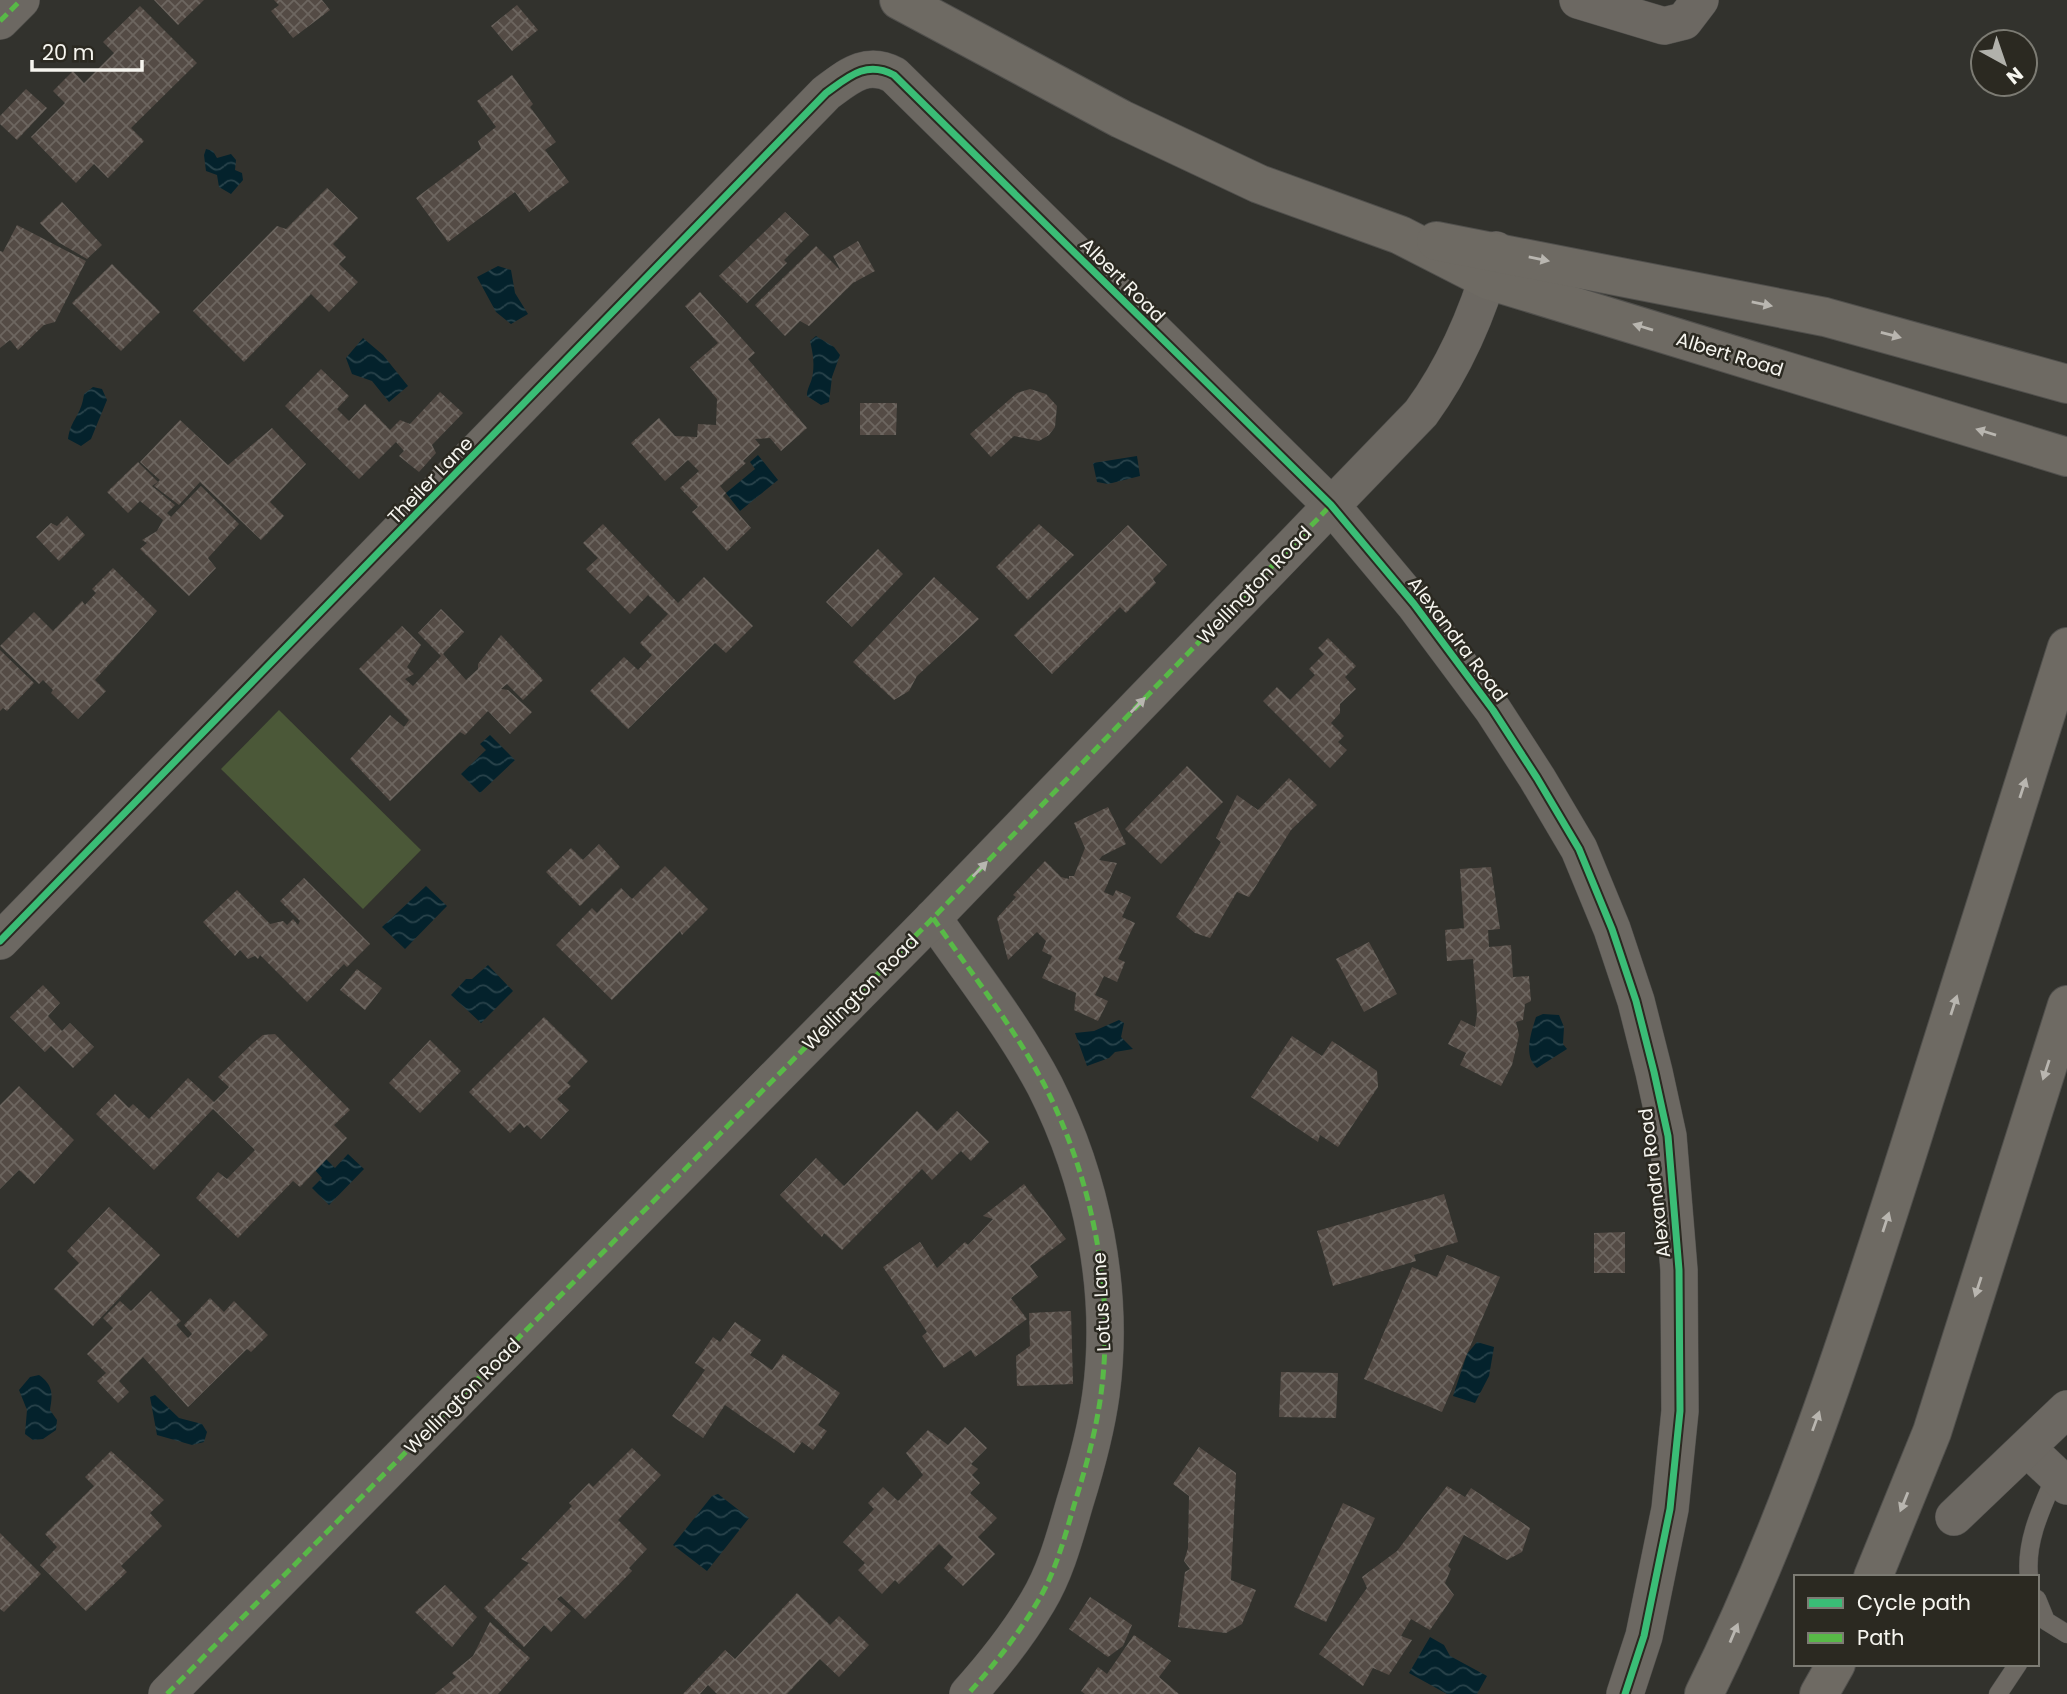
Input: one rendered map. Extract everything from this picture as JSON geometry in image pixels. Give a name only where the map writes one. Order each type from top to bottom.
[{"type":"street","points":[[0,21],[21,0]]},
{"type":"street","name":"Albert Road","points":[[898,0],[1121,119],[1259,184],[1400,235],[2067,457]]},
{"type":"street","points":[[1578,0],[1664,26],[1684,21],[1700,0]]},
{"type":"street","name":"Theiler Lane","points":[[0,941],[564,365],[826,93],[861,70],[881,69],[894,75]]},
{"type":"street","name":"Albert Road","points":[[894,75],[1331,505]]},
{"type":"street","name":"Albert Road","points":[[1492,265],[1825,317],[2067,384]]},
{"type":"street","name":"Wellington Road","points":[[167,1694],[933,918],[1421,413],[1435,394],[1464,340],[1492,265]]},
{"type":"street","name":"Alexandra Road","points":[[1331,505],[1415,604],[1493,709],[1538,778],[1578,849],[1612,929],[1636,1001],[1654,1072],[1668,1136],[1679,1270],[1680,1411],[1670,1509],[1644,1636],[1625,1694]]},
{"type":"street","points":[[1704,1694],[1733,1636],[1865,1287],[2067,647]]},
{"type":"street","name":"Lotus Lane","points":[[933,918],[1005,1020],[1044,1086],[1083,1182],[1097,1232],[1103,1306],[1105,1353],[1101,1395],[1090,1454],[1053,1571],[1039,1600],[995,1664],[968,1694]]},
{"type":"street","points":[[1874,1575],[1932,1432],[2067,1005]]},
{"type":"street","points":[[1954,1517],[2067,1409]]},
{"type":"street","points":[[2028,1448],[2061,1480]]},
{"type":"street","points":[[1819,1694],[1835,1666]]},
{"type":"lane","points":[[2029,1575],[2028,1555],[2038,1518],[2061,1480]]},
{"type":"lane","points":[[2039,1611],[2042,1628],[2067,1634]]},
{"type":"lane","points":[[1998,1694],[2017,1666]]},
{"type":"green space","points":[[279,710],[421,850],[363,909],[221,769]]},
{"type":"water","points":[[206,149],[213,151],[217,158],[231,154],[236,160],[235,170],[242,173],[243,180],[231,194],[219,187],[217,175],[206,171]]},
{"type":"water","points":[[498,266],[511,270],[515,293],[528,314],[511,324],[496,312],[477,277]]},
{"type":"water","points":[[816,336],[834,347],[840,355],[832,377],[829,402],[821,405],[807,396],[813,369],[810,341]]},
{"type":"water","points":[[363,338],[383,355],[408,386],[389,402],[372,381],[352,374],[346,358]]},
{"type":"water","points":[[93,387],[102,389],[107,400],[91,439],[81,446],[68,439],[69,432],[81,408],[84,394]]},
{"type":"water","points":[[758,455],[778,480],[740,511],[726,493],[755,469],[750,462]]},
{"type":"water","points":[[1137,456],[1140,476],[1108,484],[1097,482],[1093,463]]},
{"type":"water","points":[[490,735],[515,760],[480,793],[461,774],[486,750],[480,744]]},
{"type":"water","points":[[426,886],[447,906],[405,949],[382,927]]},
{"type":"water","points":[[488,965],[513,991],[481,1023],[451,995],[466,979],[472,979]]},
{"type":"water","points":[[1543,1014],[1559,1015],[1564,1027],[1563,1044],[1567,1049],[1537,1068],[1530,1057],[1529,1044],[1536,1017]]},
{"type":"water","points":[[1119,1020],[1124,1023],[1121,1037],[1133,1049],[1115,1052],[1109,1058],[1087,1066],[1075,1033],[1094,1031]]},
{"type":"water","points":[[348,1154],[364,1169],[329,1205],[312,1188],[322,1178],[315,1170],[326,1159],[335,1168]]},
{"type":"water","points":[[1477,1342],[1494,1347],[1489,1376],[1475,1403],[1453,1396],[1467,1354]]},
{"type":"water","points":[[39,1375],[49,1386],[52,1395],[50,1410],[57,1420],[56,1430],[43,1439],[33,1440],[25,1434],[27,1410],[19,1390],[30,1377]]},
{"type":"water","points":[[155,1395],[179,1418],[202,1424],[207,1432],[204,1442],[192,1445],[157,1435],[150,1397]]},
{"type":"water","points":[[718,1494],[749,1518],[707,1571],[673,1545],[712,1496]]},
{"type":"water","points":[[1430,1637],[1444,1645],[1450,1656],[1487,1676],[1477,1694],[1447,1694],[1409,1673]]},
{"type":"building","points":[[154,0],[204,0],[178,25]]},
{"type":"building","points":[[274,0],[322,0],[330,10],[293,38],[271,11],[279,5]]},
{"type":"building","points":[[517,5],[538,30],[512,51],[491,26]]},
{"type":"building","points":[[140,6],[197,63],[131,128],[144,141],[108,178],[94,164],[76,183],[31,137],[65,103],[53,91],[73,71],[84,83],[114,53],[103,42]]},
{"type":"building","points":[[512,75],[533,104],[530,107],[556,142],[545,150],[569,182],[529,212],[515,192],[448,242],[416,198],[481,149],[478,141],[496,127],[477,101]]},
{"type":"building","points":[[26,89],[47,108],[17,140],[0,124],[0,116]]},
{"type":"building","points":[[327,188],[358,218],[333,244],[346,257],[339,264],[358,282],[329,312],[311,294],[244,362],[193,311],[277,226],[286,229]]},
{"type":"building","points":[[62,202],[102,245],[87,259],[58,242],[40,223]]},
{"type":"building","points":[[785,212],[809,235],[784,260],[787,263],[747,303],[719,276]]},
{"type":"building","points":[[17,225],[86,261],[55,322],[44,325],[18,350],[10,340],[0,348],[0,251],[3,252]]},
{"type":"building","points":[[858,241],[875,271],[853,283],[809,326],[800,321],[785,336],[755,305],[816,246],[841,271],[833,256]]},
{"type":"building","points":[[112,264],[160,312],[121,351],[72,303]]},
{"type":"building","points":[[700,292],[755,353],[748,359],[807,428],[781,451],[770,438],[755,439],[760,445],[743,461],[746,463],[720,486],[726,493],[723,496],[751,528],[727,551],[692,512],[698,507],[680,488],[699,471],[688,460],[665,481],[631,443],[659,418],[675,436],[697,437],[698,424],[716,425],[717,399],[690,367],[718,343],[685,306]]},
{"type":"building","points":[[321,369],[349,396],[337,409],[349,421],[365,404],[390,430],[400,420],[410,424],[440,392],[463,413],[432,445],[436,453],[419,472],[399,456],[404,451],[396,442],[359,479],[285,406]]},
{"type":"building","points":[[1030,389],[1046,394],[1057,406],[1055,427],[1039,441],[1014,436],[991,457],[970,434],[1017,393]]},
{"type":"building","points":[[860,403],[897,403],[896,435],[860,435]]},
{"type":"building","points":[[180,420],[228,465],[272,428],[306,464],[270,502],[284,516],[261,540],[200,482],[179,505],[154,486],[160,480],[140,462]]},
{"type":"building","points":[[138,462],[158,482],[152,486],[175,505],[167,513],[171,517],[201,486],[239,524],[208,558],[216,568],[189,596],[140,549],[147,543],[142,540],[157,531],[163,520],[140,501],[128,513],[107,492]]},
{"type":"building","points":[[67,516],[85,535],[59,561],[36,537],[51,523],[57,526]]},
{"type":"building","points":[[603,524],[678,603],[704,577],[753,626],[726,653],[715,643],[628,729],[590,691],[624,657],[638,670],[652,655],[640,643],[668,614],[648,595],[630,614],[586,569],[598,558],[583,543]]},
{"type":"building","points":[[1039,524],[1074,555],[1028,600],[996,567]]},
{"type":"building","points":[[1128,525],[1167,565],[1153,579],[1156,583],[1126,613],[1120,607],[1052,674],[1014,635]]},
{"type":"building","points":[[878,549],[903,574],[852,627],[826,602]]},
{"type":"building","points":[[113,568],[157,611],[95,680],[106,691],[78,719],[51,693],[53,690],[43,680],[39,684],[0,646],[34,612],[53,631],[82,601],[85,605],[96,593],[92,589]]},
{"type":"building","points":[[934,577],[979,619],[917,676],[909,691],[894,700],[853,662]]},
{"type":"building","points":[[441,609],[464,632],[443,654],[466,680],[478,669],[478,664],[501,635],[543,680],[523,700],[507,684],[501,689],[508,690],[532,712],[510,734],[488,711],[465,735],[460,732],[390,801],[350,759],[390,715],[404,727],[409,720],[359,669],[402,626],[421,645],[407,667],[414,674],[405,679],[413,686],[441,656],[418,633]]},
{"type":"building","points":[[1328,638],[1356,666],[1345,677],[1356,689],[1340,704],[1340,713],[1331,723],[1344,736],[1338,742],[1347,750],[1330,768],[1263,701],[1277,687],[1290,700],[1315,675],[1309,669],[1324,654],[1318,648]]},
{"type":"building","points":[[0,650],[34,683],[7,711],[3,708],[0,711]]},
{"type":"building","points":[[1187,766],[1223,802],[1161,864],[1125,829]]},
{"type":"building","points":[[1289,778],[1317,805],[1291,830],[1249,897],[1237,892],[1210,938],[1195,933],[1176,917],[1221,842],[1216,838],[1237,795],[1258,810]]},
{"type":"building","points":[[1108,807],[1126,844],[1099,860],[1117,863],[1104,892],[1113,896],[1116,890],[1131,897],[1122,917],[1135,923],[1118,959],[1125,962],[1117,982],[1104,976],[1095,995],[1108,1001],[1098,1021],[1074,1010],[1076,993],[1042,978],[1052,956],[1042,951],[1046,941],[1037,932],[1008,960],[997,918],[1016,897],[1013,895],[1045,861],[1061,877],[1069,879],[1069,876],[1074,876],[1085,848],[1074,823]]},
{"type":"building","points":[[599,844],[620,867],[580,906],[546,872],[571,848],[583,860]]},
{"type":"building","points":[[665,866],[708,909],[682,935],[680,931],[612,1000],[556,945],[592,908],[597,913],[621,888],[632,899]]},
{"type":"building","points":[[1491,867],[1500,929],[1488,930],[1489,947],[1511,945],[1513,977],[1529,976],[1531,1001],[1525,1004],[1523,1020],[1516,1022],[1519,1035],[1512,1065],[1501,1086],[1460,1065],[1466,1053],[1448,1044],[1461,1020],[1475,1027],[1477,1014],[1473,959],[1447,961],[1445,930],[1464,928],[1460,869]]},
{"type":"building","points":[[304,878],[370,944],[347,967],[344,964],[307,1002],[260,955],[258,959],[255,956],[248,959],[240,950],[235,956],[203,922],[237,890],[270,924],[283,921],[287,925],[293,919],[298,925],[300,921],[280,901]]},
{"type":"building","points":[[1369,942],[1397,994],[1364,1012],[1336,959]]},
{"type":"building","points":[[357,969],[382,988],[365,1010],[340,990]]},
{"type":"building","points":[[43,985],[60,1003],[48,1016],[62,1031],[70,1023],[94,1047],[73,1068],[51,1046],[45,1052],[10,1017]]},
{"type":"building","points":[[544,1017],[588,1061],[567,1083],[571,1086],[557,1099],[569,1110],[541,1139],[527,1125],[524,1128],[520,1123],[510,1133],[469,1092]]},
{"type":"building","points":[[275,1034],[350,1110],[334,1125],[347,1138],[300,1187],[293,1181],[238,1238],[196,1198],[218,1172],[227,1179],[255,1150],[213,1109],[154,1170],[96,1114],[115,1094],[129,1108],[133,1104],[149,1119],[188,1078],[214,1102],[229,1087],[218,1077],[263,1035]]},
{"type":"building","points":[[1292,1036],[1322,1056],[1332,1041],[1377,1071],[1378,1087],[1338,1147],[1320,1135],[1318,1142],[1251,1097]]},
{"type":"building","points":[[430,1040],[461,1071],[420,1113],[389,1083]]},
{"type":"building","points":[[19,1086],[74,1140],[34,1184],[19,1170],[0,1189],[0,1105]]},
{"type":"building","points":[[917,1111],[937,1131],[957,1111],[989,1142],[971,1161],[961,1151],[932,1180],[922,1169],[842,1250],[824,1233],[822,1237],[780,1195],[816,1158],[844,1186]]},
{"type":"building","points":[[1024,1184],[1066,1239],[1030,1266],[1038,1277],[1011,1298],[1027,1319],[975,1357],[971,1350],[944,1368],[922,1336],[927,1332],[883,1267],[920,1242],[937,1268],[965,1242],[968,1245],[993,1219],[983,1216]]},
{"type":"building","points":[[1444,1194],[1458,1242],[1414,1255],[1416,1261],[1333,1286],[1317,1231]]},
{"type":"building","points":[[109,1207],[160,1255],[93,1326],[54,1289],[79,1263],[67,1251]]},
{"type":"building","points":[[1625,1232],[1625,1273],[1594,1273],[1594,1233]]},
{"type":"building","points":[[1447,1255],[1500,1277],[1442,1412],[1364,1379],[1412,1267],[1437,1277]]},
{"type":"building","points":[[151,1291],[181,1321],[176,1325],[188,1338],[192,1334],[184,1325],[210,1298],[224,1312],[234,1301],[268,1335],[251,1352],[247,1349],[188,1407],[143,1357],[119,1381],[129,1392],[118,1403],[97,1381],[106,1373],[87,1354],[113,1328],[103,1318],[120,1301],[131,1311]]},
{"type":"building","points":[[1071,1311],[1073,1384],[1017,1386],[1016,1356],[1030,1346],[1029,1313]]},
{"type":"building","points":[[735,1322],[761,1340],[750,1355],[772,1370],[783,1354],[840,1393],[818,1425],[827,1431],[813,1450],[802,1442],[794,1453],[725,1405],[703,1438],[672,1416],[705,1370],[695,1363],[713,1337],[720,1342]]},
{"type":"building","points":[[1281,1372],[1338,1373],[1336,1418],[1279,1417]]},
{"type":"building","points":[[965,1427],[987,1448],[971,1464],[978,1469],[972,1475],[980,1483],[970,1493],[997,1518],[978,1537],[995,1554],[963,1586],[944,1568],[953,1557],[939,1544],[899,1584],[895,1580],[882,1594],[858,1570],[865,1563],[843,1542],[874,1509],[868,1503],[883,1487],[898,1501],[923,1475],[906,1453],[928,1430],[948,1445]]},
{"type":"building","points":[[1199,1447],[1236,1473],[1231,1580],[1256,1590],[1242,1624],[1226,1633],[1178,1627],[1185,1572],[1190,1569],[1184,1561],[1188,1548],[1189,1496],[1173,1484]]},
{"type":"building","points":[[632,1448],[661,1475],[618,1520],[647,1549],[629,1568],[632,1571],[585,1619],[561,1596],[557,1599],[571,1611],[551,1632],[544,1625],[524,1647],[484,1608],[529,1563],[521,1559],[572,1506],[569,1503],[589,1483],[593,1487]]},
{"type":"building","points":[[111,1451],[164,1500],[150,1513],[162,1526],[121,1566],[127,1572],[86,1611],[40,1565],[57,1547],[45,1534],[94,1486],[85,1477]]},
{"type":"building","points":[[1447,1486],[1465,1497],[1471,1488],[1530,1528],[1522,1552],[1507,1560],[1464,1535],[1448,1566],[1451,1569],[1445,1583],[1454,1595],[1430,1630],[1411,1619],[1401,1636],[1412,1640],[1389,1675],[1373,1668],[1363,1686],[1319,1654],[1367,1588],[1362,1577],[1397,1551]]},
{"type":"building","points":[[1343,1503],[1375,1518],[1326,1622],[1294,1607]]},
{"type":"building","points":[[0,1533],[41,1574],[4,1612],[0,1609]]},
{"type":"building","points":[[445,1585],[477,1617],[452,1647],[415,1612]]},
{"type":"building","points":[[797,1593],[830,1625],[839,1616],[869,1645],[839,1677],[820,1659],[787,1694],[717,1694],[708,1685],[700,1694],[683,1694],[725,1650],[735,1659]]},
{"type":"building","points":[[1090,1597],[1132,1625],[1123,1646],[1108,1657],[1069,1629]]},
{"type":"building","points":[[490,1622],[530,1658],[498,1694],[435,1694],[456,1677],[452,1673],[473,1656]]},
{"type":"building","points":[[1134,1635],[1171,1661],[1159,1677],[1179,1694],[1085,1694],[1081,1691],[1098,1667],[1107,1674]]},
{"type":"marked path","points":[[0,21],[21,0]]},
{"type":"marked path","points":[[167,1694],[933,918],[1331,505]]},
{"type":"marked path","points":[[933,918],[1020,1043],[1045,1086],[1061,1122],[1076,1159],[1096,1236],[1105,1315],[1105,1355],[1096,1422],[1083,1476],[1050,1578],[1030,1614],[968,1694]]},
{"type":"cycle path","points":[[0,941],[826,93],[858,72],[875,69],[894,75],[1331,505],[1414,604],[1493,710],[1579,849],[1612,929],[1636,1001],[1654,1072],[1668,1136],[1679,1270],[1680,1411],[1670,1509],[1644,1636],[1625,1694]]}]
